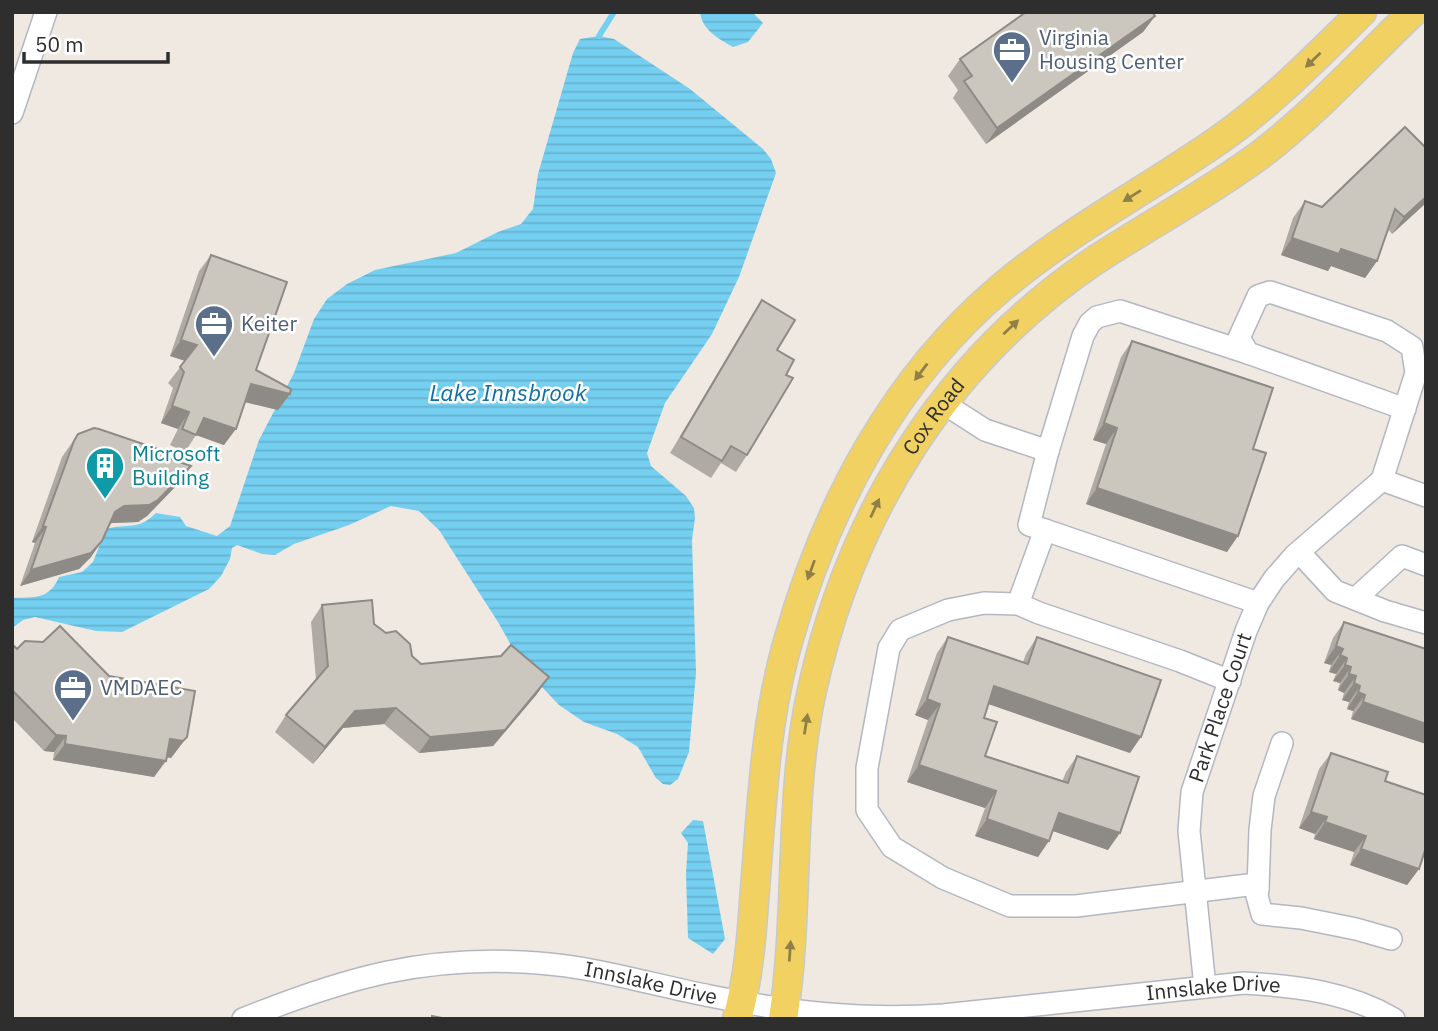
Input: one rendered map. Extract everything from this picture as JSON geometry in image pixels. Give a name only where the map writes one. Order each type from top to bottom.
[{"type":"main road","name":"Cox Road","points":[[739,1010],[751,933],[767,751],[775,697],[788,640],[825,531],[855,472],[892,410],[929,362],[1000,289],[1082,227],[1238,126],[1285,87],[1362,12]]},
{"type":"main road","name":"Cox Road","points":[[784,1014],[794,906],[800,766],[811,692],[828,628],[857,547],[904,456],[966,374],[1009,328],[1094,262],[1261,154],[1310,113],[1413,12]]},
{"type":"street","points":[[12,113],[46,12]]},
{"type":"street","points":[[1248,354],[1239,338],[1258,296],[1270,292],[1387,331],[1412,347],[1416,373],[1382,480],[1426,496]]},
{"type":"street","points":[[1258,603],[1029,525],[1048,451],[1083,336],[1090,323],[1097,317],[1120,311],[1405,410]]},
{"type":"street","points":[[943,403],[985,430],[1048,451]]},
{"type":"street","name":"Park Place Court","points":[[1205,987],[1189,831],[1192,792],[1230,681],[1258,603],[1274,579],[1298,552],[1382,480]]},
{"type":"street","points":[[1018,604],[1045,530]]},
{"type":"street","points":[[1298,552],[1335,591],[1385,611],[1426,623]]},
{"type":"street","points":[[1355,599],[1402,556],[1426,565]]},
{"type":"street","points":[[1230,681],[1018,604],[984,603],[948,610],[900,631],[889,648],[867,768],[867,810],[892,847],[943,878],[1010,906],[1076,906],[1239,885],[1258,889]]},
{"type":"street","points":[[1282,743],[1264,796],[1260,830],[1257,897],[1262,914],[1312,920],[1391,939]]},
{"type":"street","name":"Innslake Drive","points":[[243,1019],[310,992],[360,977],[447,963],[497,961],[583,969],[739,1010],[784,1014],[906,1017],[1244,983],[1300,987],[1325,992],[1367,1005],[1394,1019]]},
{"type":"water","points":[[700,12],[752,12],[763,23],[748,42],[733,47],[708,29]]},
{"type":"water","name":"Lake Innsbrook","points":[[599,36],[614,39],[690,89],[763,149],[771,159],[776,173],[739,277],[712,334],[665,403],[647,453],[651,466],[686,496],[694,508],[695,518],[692,540],[696,673],[689,752],[678,779],[670,785],[663,784],[656,778],[638,747],[617,734],[584,722],[559,705],[524,668],[439,530],[419,511],[391,506],[349,525],[294,544],[275,555],[262,554],[237,545],[232,548],[230,559],[221,576],[209,589],[122,632],[96,631],[35,617],[23,620],[12,628],[12,598],[40,596],[51,590],[59,577],[82,572],[93,562],[106,529],[138,524],[156,513],[180,517],[186,526],[217,536],[230,526],[259,440],[294,373],[314,319],[327,299],[347,284],[375,270],[456,253],[521,224],[533,209],[538,174],[573,53],[580,39]]},
{"type":"water","points":[[693,820],[703,821],[725,939],[713,954],[688,938],[688,843],[681,833]]},
{"type":"building","name":"Virginia Housing Center","points":[[1026,12],[1152,12],[1155,16],[997,128],[964,81],[972,76],[960,59]]},
{"type":"building","points":[[1405,127],[1426,148],[1426,197],[1404,217],[1395,209],[1377,261],[1341,249],[1339,254],[1292,238],[1305,201],[1322,207]]},
{"type":"building","points":[[211,255],[287,282],[256,370],[291,389],[290,394],[251,384],[236,429],[204,418],[196,435],[182,429],[189,412],[172,406],[184,372],[180,367],[197,345],[181,340]]},
{"type":"building","points":[[762,300],[795,320],[777,350],[794,360],[786,375],[793,378],[747,455],[731,446],[722,461],[681,437]]},
{"type":"building","points":[[1132,341],[1273,388],[1253,449],[1266,453],[1238,536],[1097,488],[1117,428],[1104,423]]},
{"type":"building","name":"Microsoft Building","points":[[94,428],[164,451],[162,456],[191,466],[158,500],[149,505],[124,506],[115,512],[102,541],[91,553],[31,570],[46,527],[43,526],[74,441],[78,434]]},
{"type":"building","points":[[372,600],[374,624],[386,633],[396,631],[410,644],[412,656],[421,664],[501,656],[511,645],[549,677],[505,730],[430,737],[396,708],[355,711],[325,747],[286,715],[328,666],[322,605]]},
{"type":"building","points":[[1344,622],[1426,649],[1426,724],[1363,702],[1365,695],[1358,692],[1360,686],[1354,683],[1356,676],[1349,674],[1351,667],[1345,665],[1347,658],[1340,655],[1343,649],[1336,646]]},
{"type":"building","points":[[60,626],[109,676],[195,691],[187,737],[183,741],[170,739],[166,761],[65,744],[66,736],[56,735],[12,690],[12,648],[14,646],[17,649],[25,641],[43,642]]},
{"type":"building","points":[[948,637],[1028,664],[1037,637],[1161,680],[1141,737],[994,686],[984,718],[997,722],[985,756],[1068,783],[1077,756],[1139,777],[1120,833],[1059,813],[1049,841],[987,819],[996,791],[919,765],[940,704],[927,699]]},
{"type":"building","points":[[1331,753],[1388,772],[1385,781],[1426,795],[1426,847],[1419,869],[1361,849],[1366,836],[1325,822],[1327,817],[1311,812]]},
{"type":"waterway","points":[[599,36],[614,12]]},
{"type":"place","name":"Virginia Housing Center","points":[[1012,84]]},
{"type":"place","name":"Keiter","points":[[214,358]]},
{"type":"place","name":"Microsoft Building","points":[[105,500]]},
{"type":"place","name":"VMDAEC","points":[[73,722]]}]
